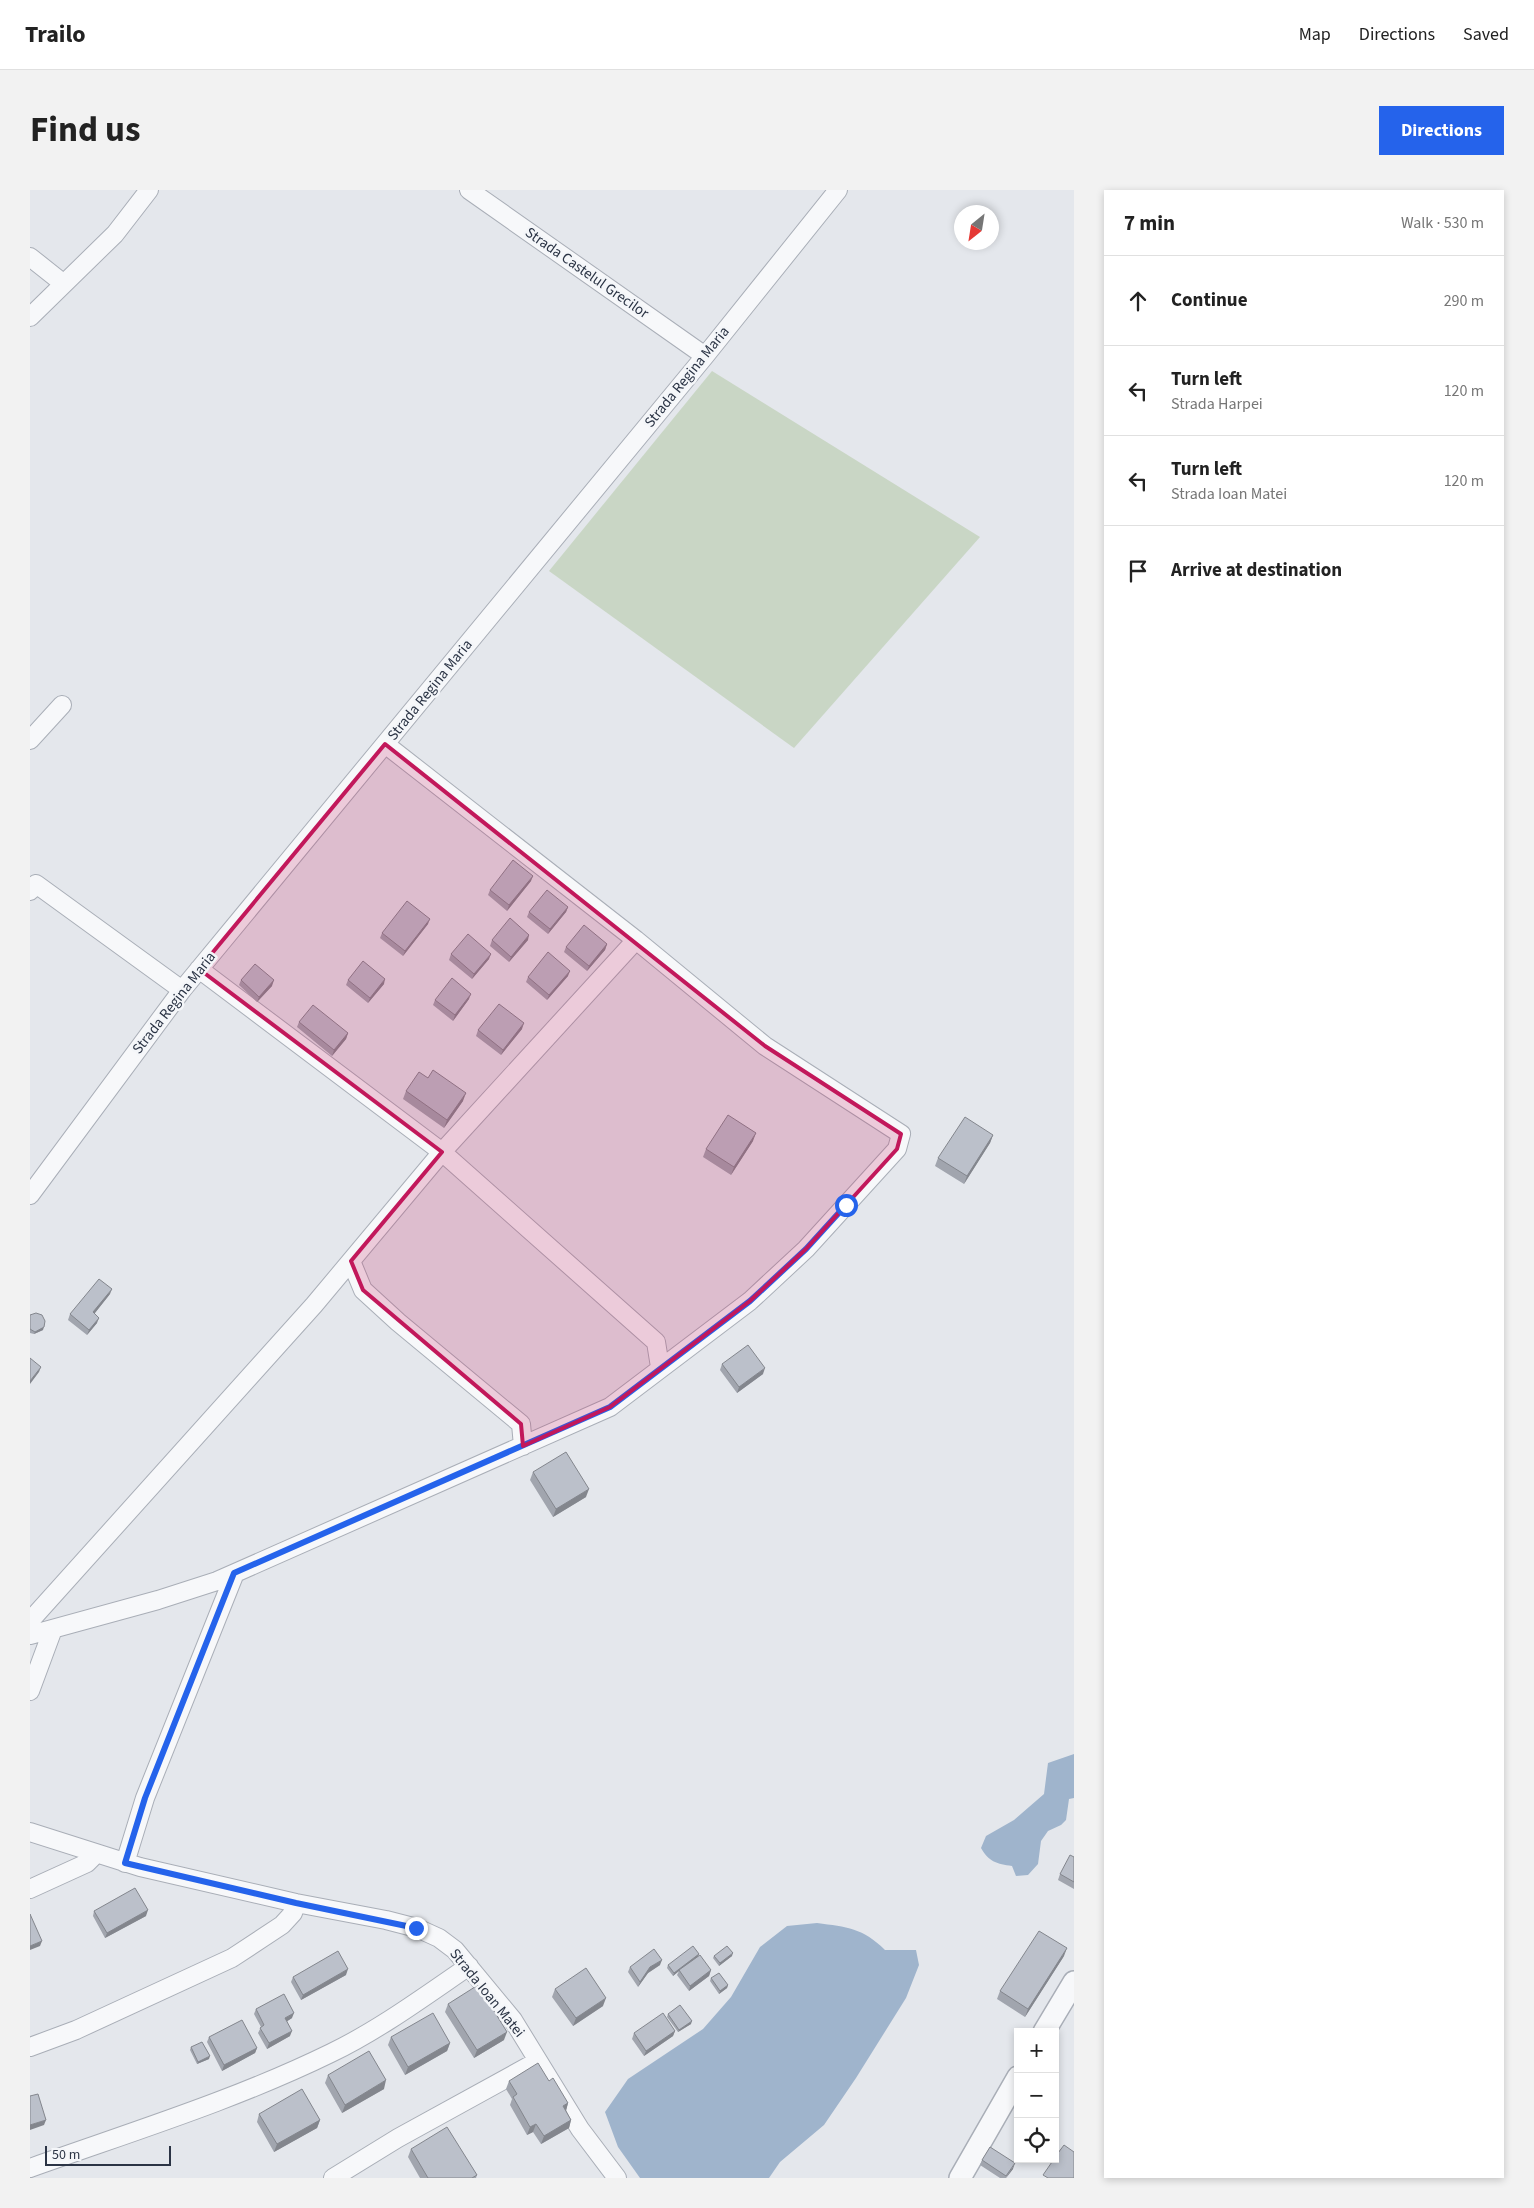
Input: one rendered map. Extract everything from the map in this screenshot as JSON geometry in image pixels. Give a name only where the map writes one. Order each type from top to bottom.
[{"type":"street","points":[[30,317],[115,234],[149,190]]},
{"type":"street","name":"Strada Castelul Grecilor","points":[[468,190],[704,356]]},
{"type":"street","name":"Strada Regina Maria","points":[[30,1196],[182,990],[704,356],[838,190]]},
{"type":"street","points":[[30,257],[64,284]]},
{"type":"street","points":[[30,740],[62,705]]},
{"type":"street","points":[[30,1635],[158,1600],[217,1581],[610,1407],[660,1367],[750,1301],[806,1249],[897,1149],[901,1134],[765,1046],[636,940],[385,744]]},
{"type":"street","points":[[32,885],[182,990]]},
{"type":"street","points":[[30,1621],[314,1305],[442,1152],[636,940]]},
{"type":"street","points":[[199,969],[442,1152],[656,1342],[660,1367]]},
{"type":"street","points":[[351,1261],[363,1290],[398,1322],[521,1424],[523,1446]]},
{"type":"street","points":[[125,1863],[145,1798],[234,1573]]},
{"type":"street","points":[[30,1691],[53,1629]]},
{"type":"street","name":"Strada Ioan Matei","points":[[30,1832],[125,1863],[296,1903],[416,1928],[439,1938],[455,1950],[513,2020],[580,2129],[617,2178]]},
{"type":"street","points":[[30,1890],[87,1863],[96,1854]]},
{"type":"street","points":[[30,2047],[76,2030],[232,1958],[282,1925],[293,1913],[296,1903]]},
{"type":"street","points":[[30,2168],[264,2084],[333,2052],[401,2011],[469,1966]]},
{"type":"street","points":[[1046,2028],[1074,1982]]},
{"type":"street","points":[[332,2178],[398,2138],[538,2061]]},
{"type":"street","points":[[960,2178],[1014,2085]]},
{"type":"highlighted area","points":[[385,744],[765,1046],[901,1134],[897,1149],[806,1249],[750,1301],[610,1407],[523,1446],[521,1424],[363,1290],[351,1261],[442,1152],[199,969]]},
{"type":"green space","points":[[712,371],[980,537],[794,748],[549,571]]},
{"type":"water","points":[[1074,1754],[1074,1798],[1069,1799],[1066,1820],[1061,1825],[1048,1831],[1041,1841],[1038,1864],[1028,1875],[1016,1876],[1012,1866],[994,1862],[984,1853],[981,1848],[986,1836],[1014,1820],[1044,1794],[1048,1763]]},
{"type":"water","points":[[817,1923],[862,1933],[885,1950],[916,1950],[919,1965],[906,1998],[824,2125],[780,2162],[769,2178],[640,2178],[618,2147],[605,2112],[628,2079],[703,2029],[731,1997],[760,1947],[787,1926]]},
{"type":"building","points":[[513,860],[533,876],[509,905],[490,890]]},
{"type":"building","points":[[547,890],[568,907],[550,929],[529,912]]},
{"type":"building","points":[[407,901],[430,919],[405,951],[382,933]]},
{"type":"building","points":[[510,918],[529,935],[511,957],[492,940]]},
{"type":"building","points":[[584,925],[607,944],[589,966],[566,947]]},
{"type":"building","points":[[468,934],[491,954],[474,974],[451,954]]},
{"type":"building","points":[[548,952],[570,971],[549,995],[528,977]]},
{"type":"building","points":[[363,961],[385,979],[370,998],[348,980]]},
{"type":"building","points":[[255,964],[274,980],[259,997],[241,980]]},
{"type":"building","points":[[452,978],[471,994],[455,1015],[435,1000]]},
{"type":"building","points":[[499,1004],[524,1023],[503,1050],[478,1030]]},
{"type":"building","points":[[313,1005],[348,1033],[334,1050],[299,1022]]},
{"type":"building","points":[[433,1070],[466,1093],[447,1120],[406,1091],[419,1072],[428,1078]]},
{"type":"building","points":[[728,1115],[756,1133],[734,1167],[706,1149]]},
{"type":"building","points":[[965,1117],[993,1135],[967,1176],[938,1158]]},
{"type":"building","points":[[99,1279],[112,1289],[93,1312],[99,1318],[89,1330],[70,1314]]},
{"type":"building","points":[[36,1313],[42,1315],[45,1321],[44,1327],[35,1332],[30,1329],[30,1315]]},
{"type":"building","points":[[748,1345],[765,1368],[739,1387],[722,1364]]},
{"type":"building","points":[[30,1358],[41,1367],[30,1381]]},
{"type":"building","points":[[566,1452],[589,1489],[556,1509],[533,1472]]},
{"type":"building","points":[[1070,1855],[1074,1857],[1074,1882],[1060,1874]]},
{"type":"building","points":[[135,1888],[148,1910],[107,1933],[94,1911]]},
{"type":"building","points":[[30,1914],[42,1941],[30,1946]]},
{"type":"building","points":[[1039,1931],[1067,1948],[1028,2009],[1000,1991]]},
{"type":"building","points":[[693,1946],[699,1954],[674,1973],[668,1965]]},
{"type":"building","points":[[727,1946],[733,1953],[720,1963],[714,1956]]},
{"type":"building","points":[[654,1949],[662,1960],[650,1967],[640,1982],[630,1967]]},
{"type":"building","points":[[338,1951],[348,1969],[303,1995],[293,1977]]},
{"type":"building","points":[[700,1955],[711,1970],[690,1986],[679,1970]]},
{"type":"building","points":[[586,1968],[606,1998],[576,2018],[555,1989]]},
{"type":"building","points":[[719,1973],[728,1985],[720,1991],[711,1978]]},
{"type":"building","points":[[478,1985],[507,2032],[477,2050],[448,2004]]},
{"type":"building","points":[[284,1994],[294,2013],[285,2018],[292,2031],[269,2043],[260,2028],[264,2025],[256,2009]]},
{"type":"building","points":[[680,2005],[692,2021],[679,2030],[668,2014]]},
{"type":"building","points":[[433,2013],[450,2043],[408,2067],[391,2037]]},
{"type":"building","points":[[663,2013],[675,2031],[646,2051],[634,2033]]},
{"type":"building","points":[[242,2020],[257,2048],[224,2065],[209,2037]]},
{"type":"building","points":[[202,2042],[210,2056],[198,2062],[191,2047]]},
{"type":"building","points":[[369,2051],[386,2080],[345,2105],[328,2075]]},
{"type":"building","points":[[538,2063],[549,2081],[553,2078],[568,2103],[563,2106],[571,2120],[544,2136],[536,2124],[530,2127],[513,2097],[517,2094],[509,2081]]},
{"type":"building","points":[[302,2089],[320,2120],[277,2144],[259,2114]]},
{"type":"building","points":[[38,2094],[46,2120],[30,2125],[30,2096]]},
{"type":"building","points":[[447,2127],[477,2175],[472,2178],[428,2178],[411,2149]]},
{"type":"building","points":[[1064,2145],[1074,2152],[1074,2178],[1048,2178],[1043,2175],[1051,2163],[1059,2163],[1059,2152]]},
{"type":"building","points":[[990,2147],[1015,2163],[1006,2176],[982,2160]]},
{"type":"route","points":[[416,1928],[386,1920],[296,1903],[125,1863],[145,1798],[234,1573],[610,1407],[660,1367],[750,1301],[806,1249],[846,1205]]}]
